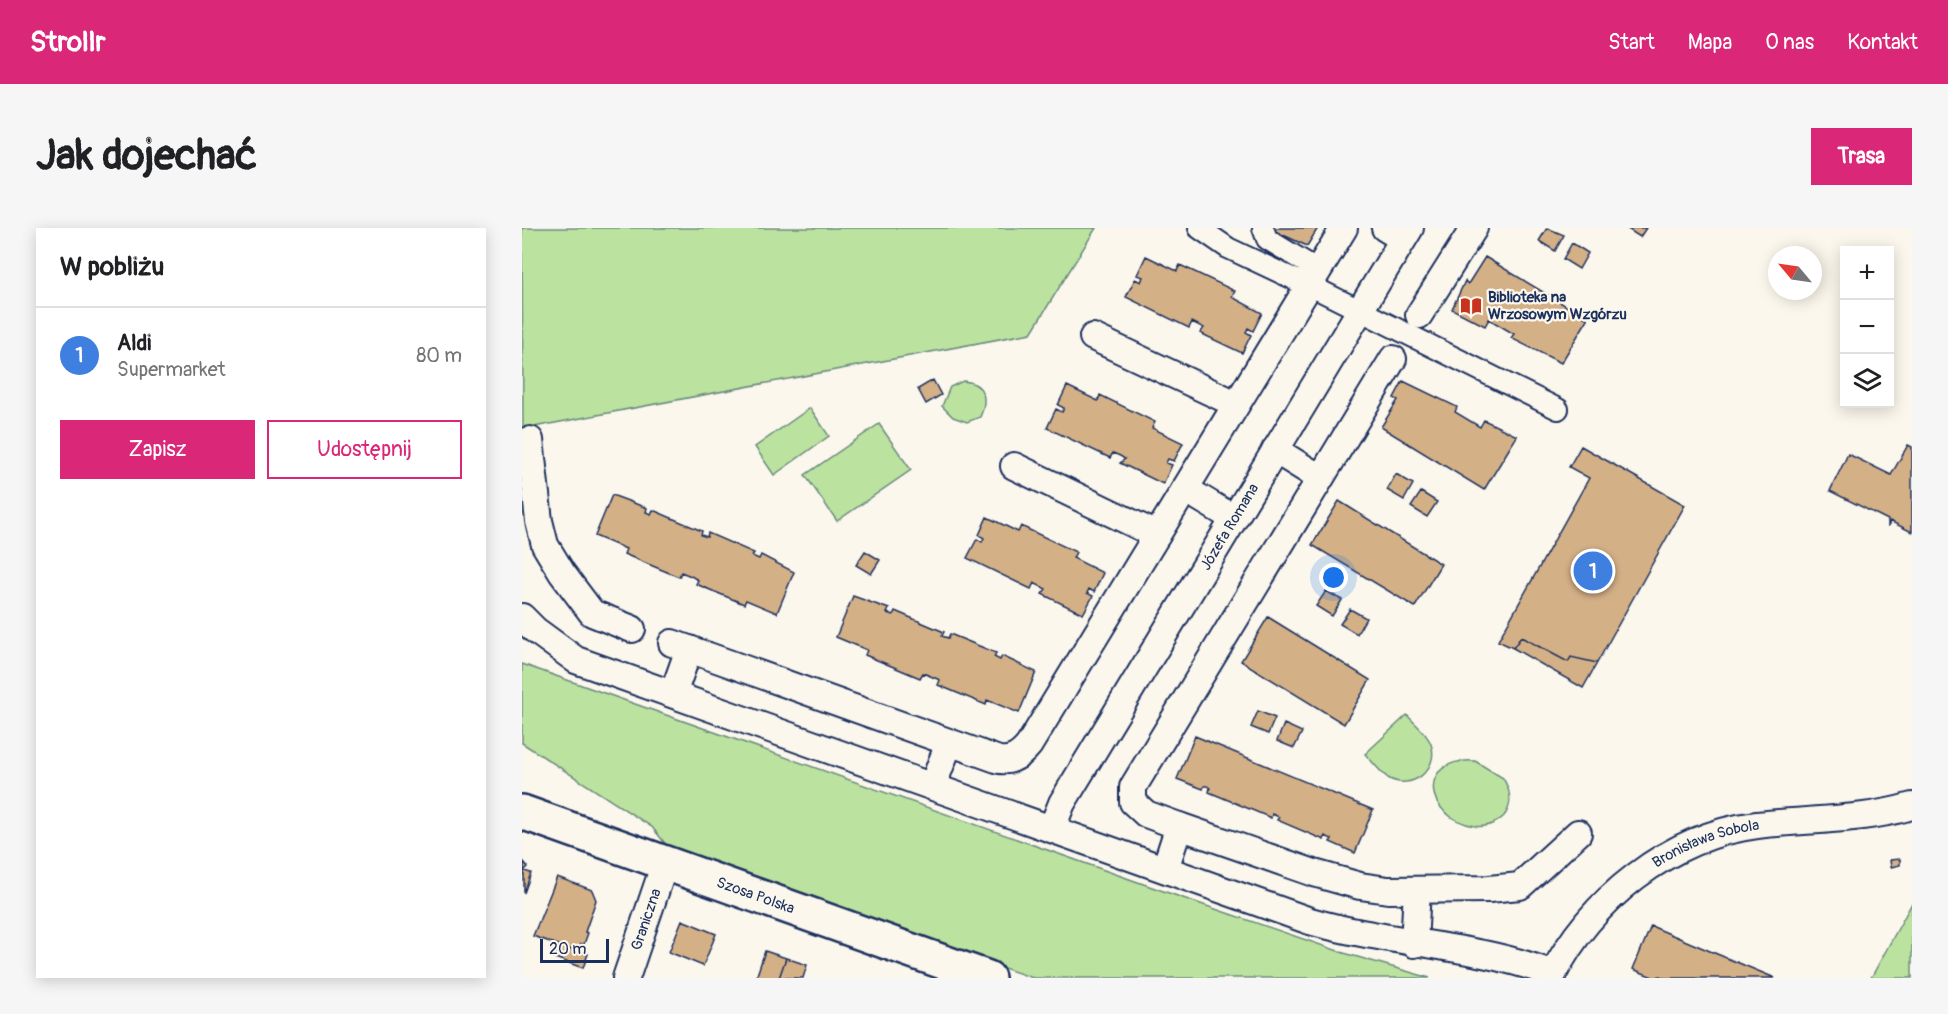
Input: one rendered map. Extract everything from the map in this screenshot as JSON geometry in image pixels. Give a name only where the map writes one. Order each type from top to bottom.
[{"type":"street","points":[[1199,228],[1228,248],[1306,273]]},
{"type":"street","points":[[1263,228],[1267,238],[1306,273],[1360,310],[1558,409]]},
{"type":"street","points":[[673,694],[681,646],[1004,761],[1024,751],[1236,404],[1306,273],[1344,228]]},
{"type":"street","points":[[1419,315],[1474,228]]},
{"type":"street","name":"Józefa Romana","points":[[1052,828],[1062,803],[1360,310],[1399,232]]},
{"type":"street","points":[[1093,338],[1236,404]]},
{"type":"street","points":[[1393,359],[1133,787],[1133,802],[1141,811],[1297,867],[1360,886],[1388,890],[1520,885],[1578,833]]},
{"type":"street","points":[[522,442],[530,440],[542,538],[551,554],[592,613],[632,629]]},
{"type":"street","points":[[1275,450],[1320,478]]},
{"type":"street","points":[[1014,466],[1157,535]]},
{"type":"street","points":[[1185,489],[1233,518]]},
{"type":"street","points":[[522,617],[535,630],[576,660],[933,785],[1310,921],[1414,944],[1508,958],[1552,976]]},
{"type":"street","points":[[933,785],[949,742]]},
{"type":"street","name":"Bronisława Sobola","points":[[1552,976],[1573,940],[1606,901],[1651,866],[1686,847],[1746,827],[1844,818],[1912,806]]},
{"type":"street","name":"Szosa Polska","points":[[522,812],[988,978]]},
{"type":"street","points":[[1166,869],[1179,826]]},
{"type":"street","name":"Graniczna","points":[[626,978],[665,862]]},
{"type":"street","points":[[1414,944],[1417,890]]},
{"type":"green space","points":[[522,228],[1096,228],[1031,333],[523,429]]},
{"type":"green space","points":[[963,381],[976,385],[984,398],[980,417],[967,422],[953,417],[942,406],[950,387]]},
{"type":"green space","points":[[810,408],[829,436],[774,475],[755,447]]},
{"type":"green space","points":[[879,424],[911,470],[837,521],[805,475]]},
{"type":"green space","points":[[522,664],[1183,898],[1344,953],[1430,978],[1033,978],[868,921],[668,847],[652,827],[522,743]]},
{"type":"green space","points":[[1407,715],[1427,736],[1433,753],[1431,762],[1422,776],[1406,782],[1397,782],[1385,776],[1365,754]]},
{"type":"green space","points":[[1475,761],[1503,778],[1510,797],[1504,816],[1486,826],[1475,826],[1457,820],[1444,811],[1436,800],[1433,789],[1436,777],[1443,768],[1456,762]]},
{"type":"green space","points":[[1912,903],[1912,978],[1871,978]]},
{"type":"building","points":[[1268,228],[1318,228],[1307,246]]},
{"type":"building","points":[[1547,228],[1564,235],[1555,251],[1539,241]]},
{"type":"building","points":[[1626,228],[1646,228],[1640,237]]},
{"type":"building","points":[[1572,243],[1588,253],[1579,269],[1563,259]]},
{"type":"building","points":[[1146,256],[1177,271],[1180,265],[1235,291],[1232,297],[1262,313],[1253,331],[1248,328],[1246,332],[1251,335],[1242,353],[1200,333],[1204,328],[1192,322],[1189,328],[1126,297],[1135,279],[1141,282],[1143,277],[1137,275]]},
{"type":"building","points":[[1485,257],[1588,319],[1561,363],[1511,338],[1514,334],[1489,319],[1485,326],[1452,309],[1465,281],[1468,284]]},
{"type":"building","points":[[933,380],[941,395],[926,404],[918,389]]},
{"type":"building","points":[[1403,381],[1457,407],[1455,412],[1480,427],[1484,420],[1517,436],[1484,490],[1381,427],[1398,400],[1394,398]]},
{"type":"building","points":[[1067,386],[1098,401],[1100,395],[1155,422],[1152,428],[1183,443],[1174,461],[1168,459],[1166,463],[1172,465],[1163,484],[1120,463],[1125,459],[1120,456],[1113,453],[1110,458],[1047,428],[1056,409],[1062,412],[1064,408],[1058,405]]},
{"type":"building","points":[[1908,445],[1912,447],[1912,532],[1890,521],[1888,527],[1888,520],[1830,491],[1848,454],[1891,475]]},
{"type":"building","points":[[1581,446],[1685,505],[1597,663],[1571,657],[1568,662],[1521,637],[1513,648],[1498,641],[1589,478],[1569,467]]},
{"type":"building","points":[[1396,474],[1413,484],[1404,500],[1387,490]]},
{"type":"building","points":[[1421,492],[1437,502],[1427,517],[1411,507]]},
{"type":"building","points":[[612,495],[647,508],[646,512],[651,514],[653,510],[702,531],[701,535],[707,537],[708,533],[754,553],[752,556],[759,559],[761,555],[794,572],[777,613],[746,600],[744,604],[696,584],[698,580],[681,572],[679,577],[624,554],[626,549],[595,536]]},
{"type":"building","points":[[1339,501],[1441,564],[1415,607],[1312,545]]},
{"type":"building","points":[[987,517],[1018,532],[1021,526],[1076,552],[1073,558],[1103,573],[1094,592],[1089,589],[1087,593],[1093,596],[1083,614],[1042,594],[1046,589],[1034,583],[1031,589],[967,558],[977,539],[982,542],[984,538],[979,535]]},
{"type":"building","points":[[865,551],[880,560],[871,574],[856,565]]},
{"type":"building","points":[[1326,591],[1342,600],[1332,616],[1316,606]]},
{"type":"building","points":[[853,596],[889,609],[887,613],[893,615],[895,611],[944,632],[942,636],[948,638],[950,634],[996,653],[994,657],[1000,660],[1002,656],[1036,672],[1019,713],[987,700],[986,705],[938,685],[940,680],[923,673],[920,678],[865,655],[867,650],[836,637]]},
{"type":"building","points":[[1350,609],[1366,618],[1357,634],[1340,624]]},
{"type":"building","points":[[1268,617],[1370,680],[1344,724],[1241,661]]},
{"type":"building","points":[[1521,637],[1568,662],[1571,657],[1597,663],[1583,688],[1513,648]]},
{"type":"building","points":[[1258,711],[1275,718],[1268,734],[1251,727]]},
{"type":"building","points":[[1284,724],[1302,732],[1294,748],[1277,741]]},
{"type":"building","points":[[1195,736],[1373,810],[1355,853],[1330,842],[1332,839],[1325,836],[1324,840],[1277,820],[1279,817],[1272,814],[1271,818],[1209,792],[1210,788],[1207,786],[1203,789],[1177,779]]},
{"type":"building","points":[[1900,859],[1900,865],[1891,867],[1890,860]]},
{"type":"building","points":[[524,871],[531,873],[524,893]]},
{"type":"building","points":[[557,877],[592,890],[596,900],[585,932],[588,933],[584,944],[581,944],[578,951],[581,953],[533,936]]},
{"type":"building","points":[[682,920],[716,934],[703,966],[669,952]]},
{"type":"building","points":[[1651,926],[1775,978],[1665,978],[1660,976],[1655,978],[1633,969]]},
{"type":"building","points":[[559,946],[588,954],[583,968],[555,958]]},
{"type":"building","points":[[765,951],[786,958],[779,978],[756,978]]},
{"type":"building","points":[[786,958],[807,965],[803,978],[779,978]]},
{"type":"place","name":"Biblioteka na Wrzosowym Wzgórzu","points":[[1471,306]]},
{"type":"place","name":"Aldi","points":[[1593,571]]}]
